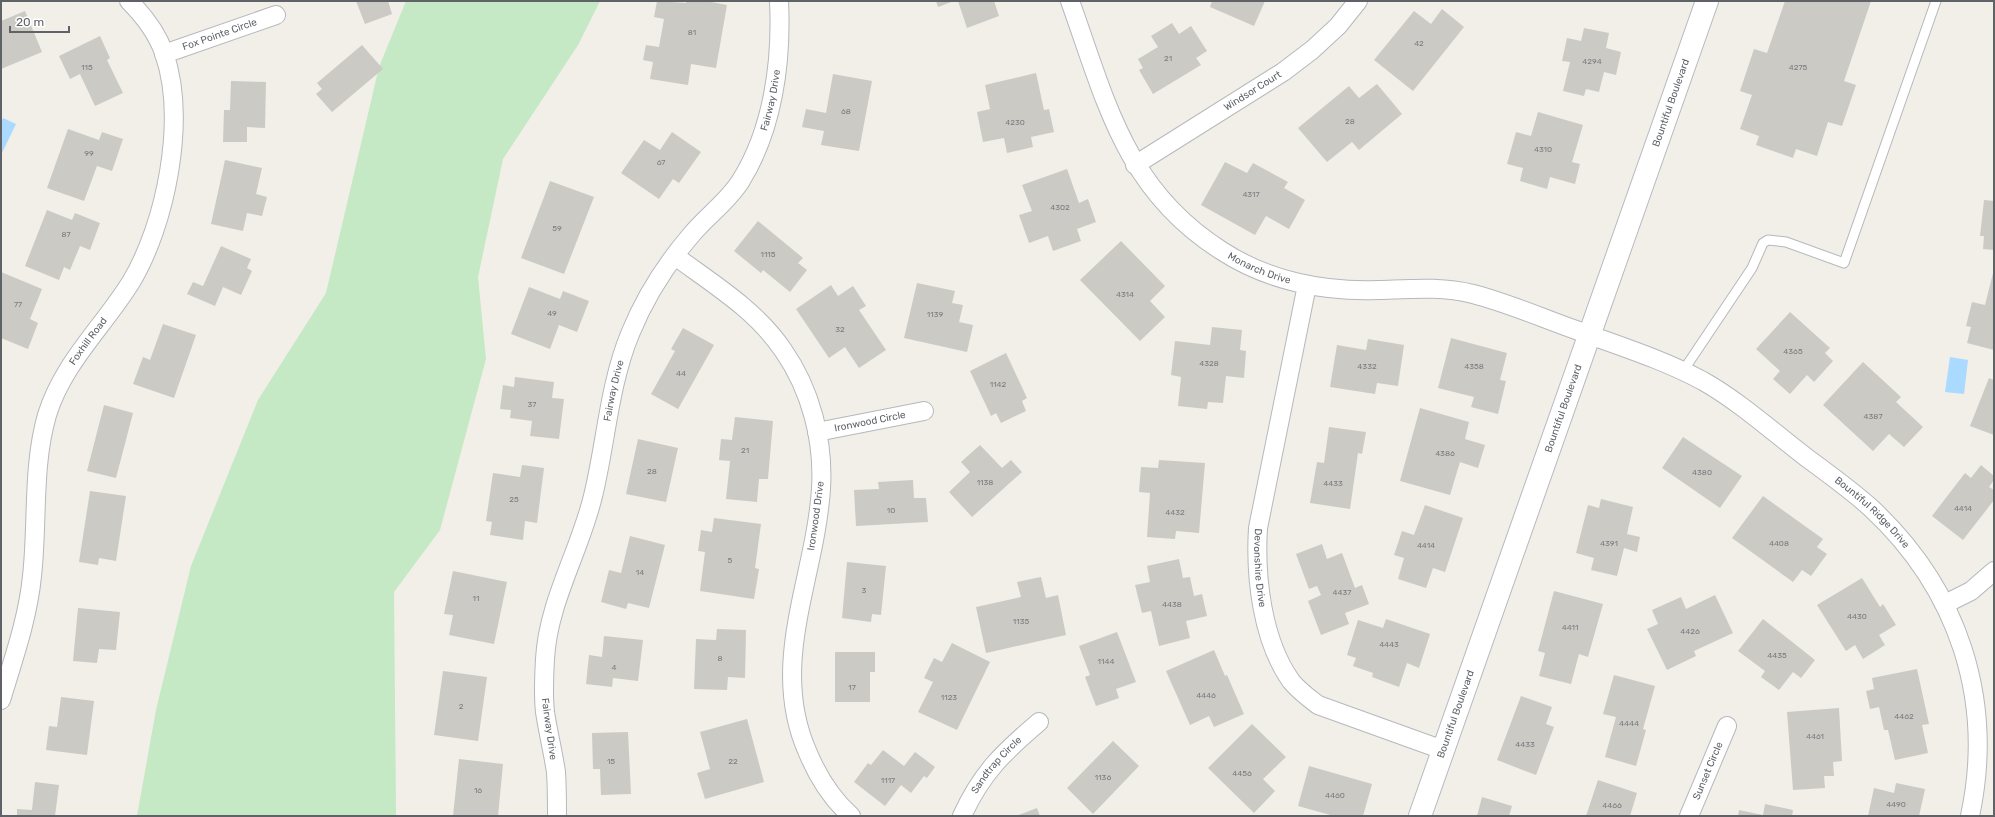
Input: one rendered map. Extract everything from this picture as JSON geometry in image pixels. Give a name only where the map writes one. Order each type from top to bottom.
[{"type":"main road","name":"Bountiful Boulevard","points":[[1420,816],[1706,1]]},
{"type":"street","name":"Foxhill Road","points":[[1,700],[22,628],[32,577],[40,457],[48,413],[62,379],[72,362],[116,304],[132,280],[144,257],[161,210],[171,157],[173,132],[172,90],[164,54],[148,22],[129,1]]},
{"type":"street","name":"Fairway Drive","points":[[556,816],[556,774],[544,693],[545,656],[554,610],[590,508],[624,350],[639,312],[652,288],[692,233],[739,184],[750,164],[772,102],[780,40],[779,1]]},
{"type":"street","name":"Monarch Drive","points":[[1070,1],[1113,123],[1135,165],[1160,199],[1178,219],[1202,239],[1225,254],[1272,276],[1307,285],[1346,290],[1427,288],[1449,290],[1491,299],[1590,335]]},
{"type":"street","name":"Windsor Court","points":[[1135,165],[1283,72],[1312,50],[1338,26],[1358,1]]},
{"type":"street","name":"Fox Pointe Circle","points":[[164,54],[276,14]]},
{"type":"street","name":"Ironwood Drive","points":[[675,256],[738,303],[771,334],[784,350],[809,400],[817,432],[820,452],[821,490],[792,654],[792,696],[795,719],[812,763],[824,784],[851,816]]},
{"type":"street","name":"Devonshire Drive","points":[[1307,285],[1258,528],[1256,555],[1258,581],[1269,630],[1276,651],[1292,681],[1304,694],[1318,705],[1443,750]]},
{"type":"street","name":"Bountiful Ridge Drive","points":[[1590,335],[1626,346],[1683,371],[1725,395],[1870,507],[1913,552],[1947,603],[1969,658],[1981,715],[1981,767],[1970,816]]},
{"type":"street","name":"Ironwood Circle","points":[[817,432],[924,411]]},
{"type":"street","points":[[1947,603],[1971,592],[1994,571]]},
{"type":"street","name":"Sandtrap Circle","points":[[962,816],[975,790],[996,761],[1040,722]]},
{"type":"street","name":"Sunset Circle","points":[[1689,816],[1727,726]]},
{"type":"lane","points":[[1683,371],[1752,268],[1763,243],[1768,240],[1786,242],[1844,263],[1858,228],[1936,1]]},
{"type":"green space","points":[[406,1],[600,1],[578,45],[503,159],[478,277],[486,359],[440,530],[394,592],[396,816],[137,816],[156,710],[191,566],[258,400],[326,293],[379,67]]},
{"type":"water","points":[[3,118],[16,124],[1,155],[1,123]]},
{"type":"water","points":[[1950,357],[1968,360],[1964,394],[1945,392]]},
{"type":"building","points":[[356,1],[388,1],[392,14],[365,24]]},
{"type":"building","points":[[657,1],[686,3],[687,1],[706,1],[727,5],[716,68],[691,64],[688,85],[650,79],[653,62],[643,60],[646,45],[659,47],[664,19],[654,17]]},
{"type":"building","points":[[936,1],[954,1],[938,7]]},
{"type":"building","points":[[958,1],[994,1],[999,16],[967,28]]},
{"type":"building","points":[[1212,1],[1265,1],[1254,26],[1210,7]]},
{"type":"building","points":[[1785,1],[1871,1],[1844,81],[1856,85],[1842,126],[1828,122],[1817,156],[1796,149],[1793,158],[1756,145],[1759,136],[1740,129],[1752,95],[1740,91],[1754,49],[1767,53]]},
{"type":"building","points":[[1442,9],[1464,27],[1413,91],[1374,60],[1414,11],[1431,24]]},
{"type":"building","points":[[25,11],[42,52],[1,69],[1,21]]},
{"type":"building","points":[[1172,23],[1179,34],[1191,26],[1207,51],[1196,58],[1201,65],[1153,94],[1139,70],[1143,68],[1138,59],[1158,47],[1151,36]]},
{"type":"building","points":[[1584,28],[1609,33],[1606,48],[1621,52],[1616,75],[1604,72],[1599,92],[1586,89],[1584,96],[1563,91],[1570,62],[1562,61],[1567,38],[1581,41]]},
{"type":"building","points":[[100,36],[110,58],[107,60],[123,93],[95,106],[80,74],[70,79],[59,56]]},
{"type":"building","points":[[362,45],[383,69],[332,112],[316,94],[322,89],[317,83]]},
{"type":"building","points":[[1036,73],[1044,110],[1049,109],[1054,132],[1031,137],[1033,147],[1007,153],[1004,138],[983,142],[977,112],[990,109],[985,85]]},
{"type":"building","points":[[833,74],[872,81],[859,151],[821,145],[824,131],[802,127],[806,109],[826,113]]},
{"type":"building","points":[[231,81],[266,82],[265,128],[247,127],[247,142],[223,142],[224,110],[230,110]]},
{"type":"building","points":[[1377,84],[1402,114],[1359,150],[1352,142],[1327,162],[1298,128],[1349,86],[1359,98]]},
{"type":"building","points":[[1538,112],[1583,125],[1572,162],[1580,164],[1575,184],[1550,177],[1547,189],[1520,181],[1523,168],[1507,164],[1516,132],[1531,136]]},
{"type":"building","points":[[68,129],[99,140],[102,132],[123,139],[112,171],[97,166],[84,201],[47,188]]},
{"type":"building","points":[[672,132],[701,152],[679,183],[673,179],[659,199],[621,173],[644,140],[660,150]]},
{"type":"building","points":[[225,160],[262,168],[256,194],[267,197],[262,216],[247,213],[243,231],[211,224]]},
{"type":"building","points":[[1225,162],[1247,173],[1253,163],[1288,182],[1284,188],[1305,200],[1289,229],[1266,216],[1255,235],[1201,205]]},
{"type":"building","points":[[1067,169],[1079,203],[1088,199],[1096,222],[1077,229],[1081,241],[1053,251],[1048,236],[1029,243],[1019,215],[1032,211],[1022,185]]},
{"type":"building","points":[[550,181],[594,197],[564,274],[521,258]]},
{"type":"building","points":[[1984,200],[1994,201],[1994,250],[1983,249],[1984,236],[1980,236]]},
{"type":"building","points":[[47,210],[72,220],[75,213],[100,223],[90,250],[80,246],[70,270],[64,267],[59,280],[25,266]]},
{"type":"building","points":[[758,221],[803,258],[798,263],[807,270],[790,292],[763,270],[761,273],[734,251]]},
{"type":"building","points":[[1121,241],[1165,286],[1150,301],[1165,317],[1140,341],[1080,280]]},
{"type":"building","points":[[221,246],[251,259],[247,268],[252,271],[241,295],[223,287],[215,306],[187,294],[193,282],[203,286]]},
{"type":"building","points":[[1994,269],[1994,350],[1967,343],[1971,327],[1966,326],[1972,302],[1985,305]]},
{"type":"building","points":[[1,272],[42,289],[30,319],[38,323],[28,349],[1,338]]},
{"type":"building","points":[[917,283],[955,291],[952,303],[963,305],[959,322],[973,325],[967,352],[904,338]]},
{"type":"building","points":[[831,285],[838,296],[853,286],[866,306],[859,310],[886,350],[859,368],[845,347],[829,358],[796,309]]},
{"type":"building","points":[[529,287],[560,299],[563,291],[589,301],[577,332],[559,325],[550,349],[511,334]]},
{"type":"building","points":[[1790,312],[1830,348],[1825,353],[1833,361],[1814,382],[1807,375],[1790,394],[1773,379],[1780,371],[1756,349]]},
{"type":"building","points":[[163,324],[196,335],[174,398],[133,384],[143,357],[150,360]]},
{"type":"building","points":[[1212,327],[1242,330],[1240,350],[1246,351],[1244,378],[1226,376],[1223,403],[1208,402],[1207,409],[1178,406],[1181,377],[1171,375],[1175,341],[1210,345]]},
{"type":"building","points":[[683,328],[714,345],[678,409],[651,394],[675,351],[671,349]]},
{"type":"building","points":[[1451,338],[1507,353],[1500,380],[1506,381],[1498,414],[1471,407],[1474,397],[1438,388]]},
{"type":"building","points":[[1368,339],[1404,345],[1398,386],[1377,383],[1375,394],[1330,387],[1337,345],[1366,350]]},
{"type":"building","points":[[1006,353],[1027,398],[1022,401],[1026,411],[1001,423],[996,413],[991,416],[970,371]]},
{"type":"building","points":[[1863,362],[1901,397],[1896,402],[1923,427],[1904,447],[1889,434],[1873,451],[1823,405]]},
{"type":"building","points":[[515,377],[554,382],[552,398],[564,399],[559,439],[530,436],[532,421],[510,418],[511,410],[500,409],[503,385],[514,387]]},
{"type":"building","points":[[1989,378],[1994,380],[1994,435],[1970,426]]},
{"type":"building","points":[[104,405],[133,413],[116,478],[87,471]]},
{"type":"building","points":[[1420,408],[1469,422],[1465,439],[1485,445],[1478,468],[1460,462],[1450,495],[1400,481]]},
{"type":"building","points":[[735,417],[773,421],[768,479],[759,479],[757,502],[726,499],[730,461],[719,460],[721,439],[732,440]]},
{"type":"building","points":[[1329,427],[1366,432],[1362,454],[1358,453],[1350,509],[1310,503],[1317,462],[1324,463]]},
{"type":"building","points":[[1683,437],[1742,476],[1720,508],[1662,468]]},
{"type":"building","points":[[638,439],[678,448],[666,502],[626,494]]},
{"type":"building","points":[[980,445],[1002,468],[1011,460],[1022,472],[972,517],[949,492],[970,472],[961,462]]},
{"type":"building","points":[[1159,460],[1205,463],[1199,533],[1176,531],[1175,539],[1147,537],[1150,493],[1139,492],[1141,467],[1158,468]]},
{"type":"building","points":[[522,465],[544,468],[537,523],[525,521],[523,540],[490,535],[492,522],[486,521],[493,473],[520,477]]},
{"type":"building","points":[[1981,465],[1994,476],[1994,480],[1989,487],[1994,490],[1994,500],[1963,540],[1932,516],[1965,473],[1971,478]]},
{"type":"building","points":[[913,480],[914,498],[926,498],[928,522],[856,526],[854,490],[879,489],[878,482]]},
{"type":"building","points":[[90,491],[126,496],[116,561],[99,558],[98,565],[79,562]]},
{"type":"building","points":[[1763,496],[1823,539],[1817,547],[1827,554],[1811,576],[1802,570],[1793,582],[1732,538]]},
{"type":"building","points":[[1601,499],[1633,507],[1627,534],[1640,537],[1637,552],[1624,548],[1617,576],[1591,570],[1594,558],[1576,553],[1588,505],[1599,508]]},
{"type":"building","points":[[1425,505],[1463,518],[1445,572],[1433,568],[1426,588],[1398,579],[1404,558],[1394,555],[1402,531],[1414,535]]},
{"type":"building","points":[[714,518],[761,524],[755,568],[759,569],[754,599],[700,591],[705,552],[698,551],[701,530],[712,532]]},
{"type":"building","points":[[630,536],[665,545],[649,608],[628,603],[626,609],[601,602],[609,570],[621,573]]},
{"type":"building","points":[[1322,544],[1327,559],[1342,553],[1355,588],[1362,585],[1369,604],[1345,613],[1349,624],[1321,635],[1308,601],[1321,595],[1317,586],[1309,589],[1296,554]]},
{"type":"building","points":[[1179,559],[1183,578],[1190,577],[1194,596],[1202,594],[1207,616],[1186,621],[1190,638],[1159,646],[1151,611],[1142,613],[1135,585],[1150,582],[1147,566]]},
{"type":"building","points":[[847,562],[886,566],[881,615],[872,614],[871,622],[842,618]]},
{"type":"building","points":[[453,571],[507,582],[494,644],[449,635],[453,615],[444,614]]},
{"type":"building","points":[[1041,577],[1046,598],[1058,595],[1066,635],[986,653],[976,607],[1021,597],[1017,582]]},
{"type":"building","points":[[1862,578],[1880,607],[1883,604],[1896,625],[1879,635],[1885,645],[1863,659],[1855,645],[1846,651],[1817,605]]},
{"type":"building","points":[[1554,591],[1603,604],[1588,657],[1579,654],[1571,684],[1539,676],[1545,653],[1538,651]]},
{"type":"building","points":[[1715,595],[1733,633],[1694,651],[1696,656],[1667,670],[1647,629],[1658,624],[1652,610],[1681,597],[1686,609]]},
{"type":"building","points":[[78,608],[120,612],[116,650],[99,649],[97,663],[73,661]]},
{"type":"building","points":[[1386,619],[1430,634],[1419,668],[1407,663],[1399,687],[1372,677],[1373,673],[1353,666],[1356,658],[1347,655],[1358,620],[1383,628]]},
{"type":"building","points":[[1763,619],[1815,660],[1801,678],[1793,672],[1779,690],[1761,677],[1765,671],[1738,651]]},
{"type":"building","points":[[717,629],[746,630],[745,678],[728,677],[727,690],[694,689],[696,639],[716,640]]},
{"type":"building","points":[[1117,632],[1136,682],[1116,689],[1119,698],[1096,706],[1085,677],[1090,675],[1079,646]]},
{"type":"building","points":[[604,636],[643,640],[638,681],[613,678],[612,687],[586,684],[589,655],[602,657]]},
{"type":"building","points":[[952,643],[990,662],[957,730],[918,712],[933,682],[924,678],[934,658],[942,662]]},
{"type":"building","points":[[1214,650],[1244,714],[1214,727],[1209,716],[1190,725],[1166,671]]},
{"type":"building","points":[[835,652],[875,652],[875,672],[870,672],[870,702],[835,702]]},
{"type":"building","points":[[1917,669],[1929,724],[1922,725],[1928,753],[1895,760],[1888,730],[1884,730],[1879,707],[1870,709],[1866,691],[1874,689],[1872,678]]},
{"type":"building","points":[[443,671],[487,677],[478,741],[434,735]]},
{"type":"building","points":[[1614,675],[1655,686],[1643,729],[1646,730],[1636,766],[1605,757],[1616,717],[1603,714]]},
{"type":"building","points":[[1521,696],[1552,707],[1546,724],[1554,727],[1536,775],[1497,760]]},
{"type":"building","points":[[61,697],[94,701],[87,755],[46,750],[49,726],[57,727]]},
{"type":"building","points":[[1839,708],[1842,761],[1833,762],[1834,776],[1824,776],[1825,788],[1793,790],[1787,712]]},
{"type":"building","points":[[747,719],[764,782],[705,799],[697,773],[710,769],[700,732]]},
{"type":"building","points":[[1252,724],[1286,757],[1263,779],[1275,791],[1254,813],[1208,768]]},
{"type":"building","points":[[628,732],[631,794],[601,795],[600,769],[593,769],[592,733]]},
{"type":"building","points":[[1113,741],[1139,766],[1093,814],[1067,788]]},
{"type":"building","points":[[883,750],[904,766],[915,752],[935,767],[927,778],[924,776],[911,793],[901,785],[885,806],[854,782],[868,763],[871,765]]},
{"type":"building","points":[[459,759],[503,764],[498,816],[453,816]]},
{"type":"building","points":[[1309,766],[1372,784],[1363,816],[1334,816],[1298,806]]},
{"type":"building","points":[[1598,780],[1637,793],[1630,816],[1586,816]]},
{"type":"building","points":[[35,782],[59,785],[55,816],[17,816],[17,809],[32,810]]},
{"type":"building","points":[[1896,783],[1925,789],[1919,816],[1868,816],[1874,788],[1894,793]]},
{"type":"building","points":[[1482,797],[1512,806],[1509,816],[1477,816]]},
{"type":"building","points":[[1765,804],[1793,810],[1792,816],[1738,816],[1739,810],[1763,815]]},
{"type":"building","points":[[1037,808],[1040,816],[1016,816]]}]
